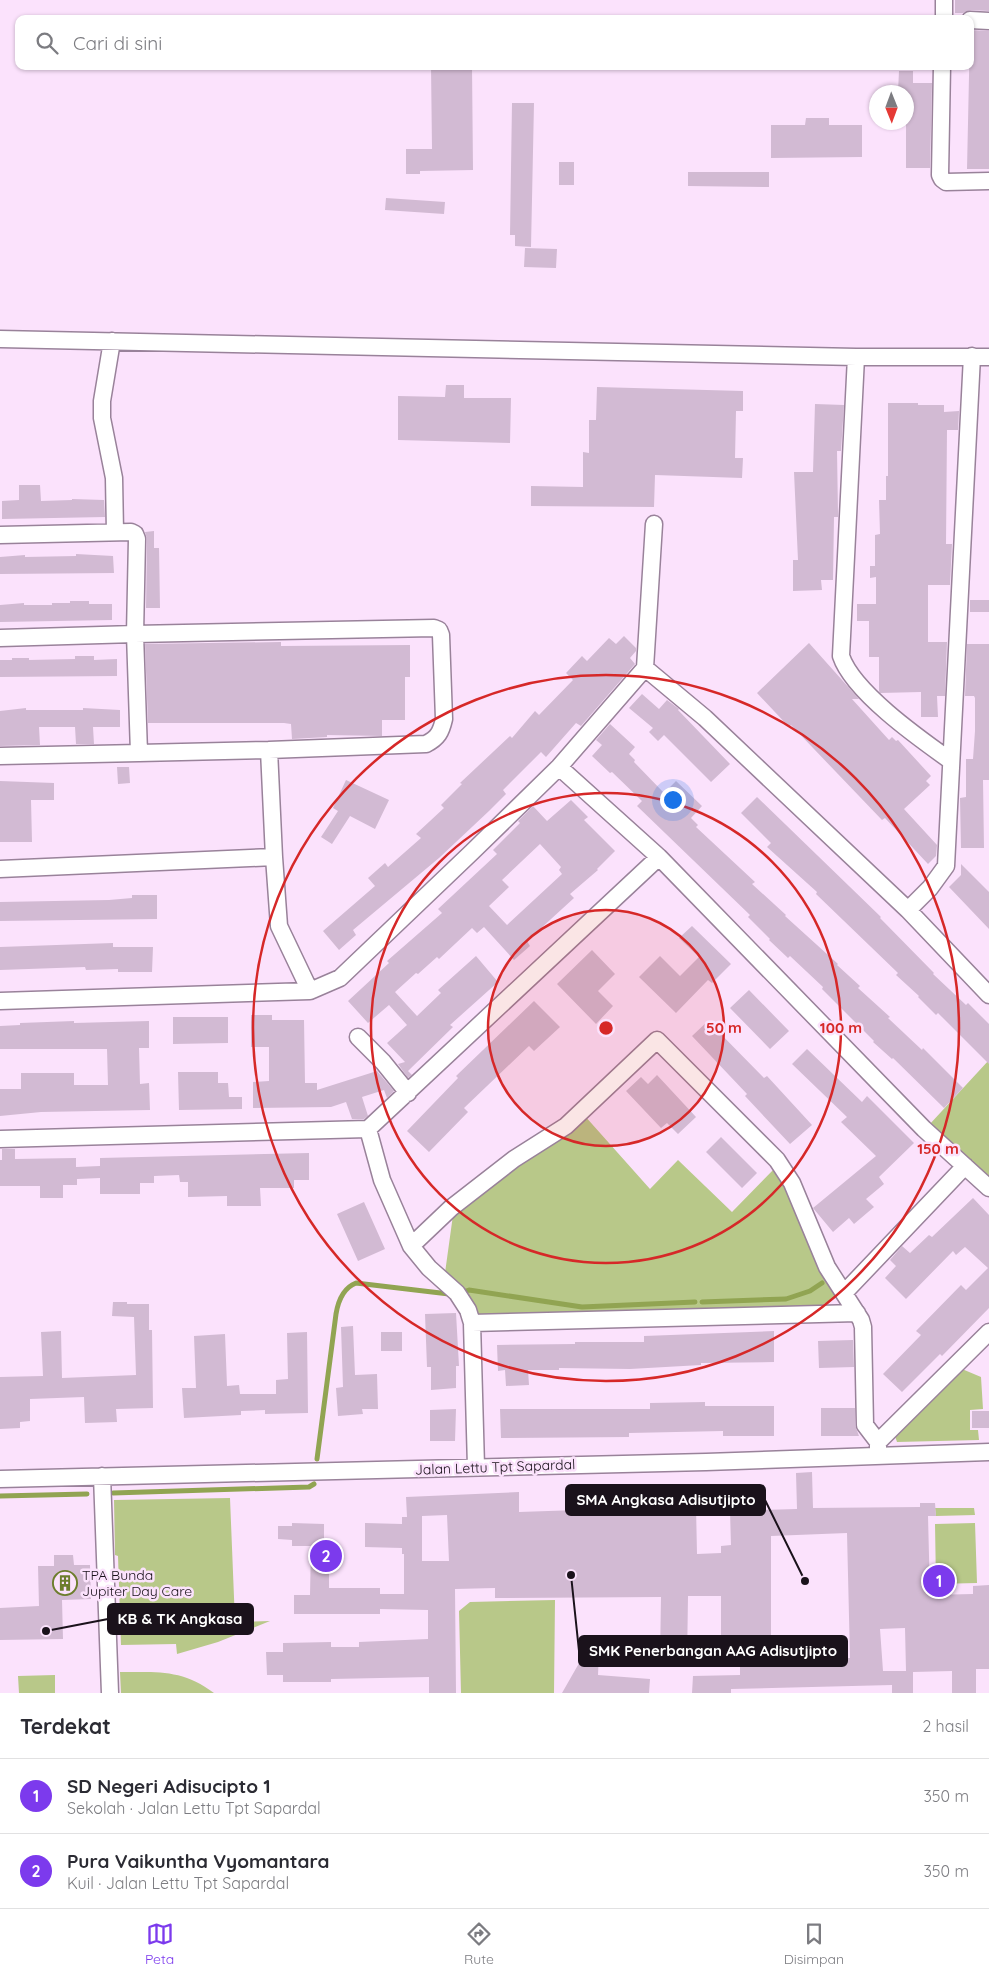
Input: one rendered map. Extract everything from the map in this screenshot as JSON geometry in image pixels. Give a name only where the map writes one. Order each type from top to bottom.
[{"type":"street","points":[[944,0],[944,15]]},
{"type":"street","points":[[974,20],[989,21]]},
{"type":"street","points":[[942,70],[940,175],[946,182],[989,181]]},
{"type":"street","points":[[0,339],[989,357]]},
{"type":"street","points":[[112,341],[102,401],[102,418],[114,478],[115,532]]},
{"type":"street","points":[[856,356],[841,656],[845,668],[897,722],[952,761]]},
{"type":"street","points":[[908,910],[930,888],[946,866],[972,356]]},
{"type":"street","points":[[0,1001],[310,990],[340,978],[559,767],[645,668],[654,524]]},
{"type":"street","points":[[0,535],[115,532],[131,532],[135,534],[137,539],[136,634],[139,753]]},
{"type":"street","points":[[0,638],[434,628],[439,630],[441,635],[444,719],[441,732],[426,744],[269,750],[0,756]]},
{"type":"street","points":[[645,668],[706,718],[908,910],[989,995]]},
{"type":"street","points":[[269,750],[278,919],[281,931],[310,990]]},
{"type":"street","points":[[559,767],[658,857],[924,1129],[989,1188]]},
{"type":"street","points":[[0,869],[274,857]]},
{"type":"street","points":[[0,1139],[368,1129],[658,857]]},
{"type":"street","points":[[358,1037],[383,1062],[408,1093]]},
{"type":"street","points":[[411,1246],[450,1208],[514,1159],[566,1126],[657,1040],[776,1160],[792,1183],[827,1267],[857,1313],[863,1326],[865,1425],[878,1449],[989,1332]]},
{"type":"street","points":[[368,1129],[382,1180],[411,1246],[429,1268],[464,1301],[472,1323],[476,1467]]},
{"type":"street","points":[[844,1293],[964,1166]]},
{"type":"street","points":[[472,1323],[857,1313]]},
{"type":"street","name":"Jalan Lettu Tpt Sapardal","points":[[0,1479],[706,1462],[878,1449],[989,1452]]},
{"type":"street","points":[[102,1476],[110,1693]]},
{"type":"green space","points":[[989,1060],[989,1181],[929,1125]]},
{"type":"green space","points":[[584,1115],[650,1189],[678,1160],[732,1212],[775,1168],[781,1175],[835,1294],[834,1298],[816,1309],[482,1317],[445,1273],[453,1215]]},
{"type":"green space","points":[[962,1369],[981,1377],[983,1409],[970,1410],[970,1430],[978,1430],[979,1440],[897,1442],[895,1436]]},
{"type":"green space","points":[[230,1498],[235,1622],[270,1621],[218,1642],[177,1654],[176,1644],[121,1645],[118,1556],[115,1555],[114,1500]]},
{"type":"green space","points":[[935,1508],[974,1508],[975,1515],[936,1516]]},
{"type":"green space","points":[[975,1523],[977,1583],[936,1584],[935,1524]]},
{"type":"green space","points":[[555,1600],[554,1693],[461,1693],[459,1611],[470,1602]]},
{"type":"green space","points":[[120,1672],[158,1672],[180,1676],[203,1685],[214,1693],[121,1693]]},
{"type":"green space","points":[[55,1675],[55,1693],[19,1693],[18,1676]]},
{"type":"building","points":[[955,0],[989,0],[989,11],[971,10],[955,13]]},
{"type":"building","points":[[974,30],[989,31],[989,169],[967,169],[969,70],[974,70]]},
{"type":"building","points":[[431,70],[472,70],[473,170],[420,171],[420,174],[406,174],[406,149],[432,149]]},
{"type":"building","points":[[899,71],[913,71],[913,83],[932,83],[930,168],[906,168],[906,130],[914,130],[914,85],[898,85]]},
{"type":"building","points":[[512,103],[534,103],[531,247],[515,246],[515,235],[510,235]]},
{"type":"building","points":[[806,118],[829,118],[829,125],[862,125],[862,157],[771,158],[771,125],[805,125]]},
{"type":"building","points":[[559,162],[574,162],[574,185],[559,185]]},
{"type":"building","points":[[688,172],[769,172],[769,187],[688,186]]},
{"type":"building","points":[[386,198],[445,202],[444,214],[385,210]]},
{"type":"building","points":[[525,248],[557,249],[556,268],[524,267]]},
{"type":"building","points":[[446,385],[464,385],[464,398],[511,398],[510,443],[398,440],[398,396],[445,397]]},
{"type":"building","points":[[597,387],[743,391],[743,411],[736,411],[735,458],[743,458],[742,478],[655,475],[654,507],[531,506],[531,486],[583,487],[583,452],[589,453],[589,420],[596,420]]},
{"type":"building","points":[[888,403],[944,405],[944,412],[959,411],[958,430],[947,430],[946,544],[952,544],[950,585],[928,585],[928,642],[947,642],[945,696],[937,696],[938,717],[921,717],[921,692],[880,693],[879,657],[869,657],[869,621],[857,621],[857,604],[876,604],[876,577],[870,578],[870,566],[875,566],[875,535],[880,534],[879,500],[886,500],[886,476],[888,476]]},
{"type":"building","points":[[815,404],[844,405],[841,451],[837,451],[838,517],[834,517],[833,580],[821,580],[822,590],[793,591],[793,560],[798,560],[794,472],[813,472]]},
{"type":"building","points":[[19,485],[40,485],[41,501],[72,499],[104,500],[105,517],[2,519],[2,501],[19,500]]},
{"type":"building","points":[[154,531],[154,548],[159,548],[160,608],[146,608],[147,539],[145,532]]},
{"type":"building","points":[[76,554],[113,556],[114,573],[0,574],[0,557],[25,555],[25,557],[76,556]]},
{"type":"building","points":[[970,600],[989,600],[989,612],[970,612]]},
{"type":"building","points":[[70,601],[89,601],[89,604],[112,604],[112,620],[0,622],[0,605],[24,603],[24,605],[52,605],[52,603],[70,603]]},
{"type":"building","points":[[624,636],[636,648],[636,651],[630,658],[635,664],[581,726],[576,723],[546,757],[541,752],[503,790],[506,794],[489,811],[439,858],[353,930],[356,935],[339,950],[323,931],[375,886],[368,878],[385,863],[388,867],[421,838],[416,834],[444,808],[441,805],[462,784],[460,783],[510,736],[512,738],[535,711],[539,715],[573,680],[566,673],[582,656],[587,661],[609,638],[616,644]]},
{"type":"building","points":[[281,642],[281,646],[410,645],[410,677],[405,677],[405,720],[382,720],[382,736],[327,735],[327,737],[292,739],[291,724],[284,723],[148,723],[145,644]]},
{"type":"building","points":[[809,643],[859,699],[852,699],[889,740],[892,737],[896,741],[898,740],[931,776],[926,781],[930,785],[904,809],[937,845],[936,856],[928,864],[885,818],[882,820],[791,725],[789,727],[757,693]]},
{"type":"building","points":[[967,644],[989,644],[989,780],[983,780],[984,848],[961,848],[960,798],[966,797],[966,759],[973,759],[975,731],[975,698],[974,696],[965,696]]},
{"type":"building","points":[[75,656],[94,656],[94,660],[117,659],[117,676],[0,677],[0,660],[12,660],[12,658],[29,658],[29,660],[75,659]]},
{"type":"building","points":[[642,694],[659,709],[667,700],[679,709],[730,764],[711,782],[664,735],[658,741],[649,732],[653,728],[629,708]]},
{"type":"building","points":[[26,708],[26,710],[83,710],[83,708],[120,710],[120,727],[93,727],[94,744],[76,744],[75,727],[39,727],[40,745],[0,746],[0,711]]},
{"type":"building","points":[[610,724],[635,747],[629,754],[635,760],[634,762],[664,793],[676,781],[702,806],[691,818],[698,825],[696,827],[755,882],[752,884],[785,916],[838,964],[860,986],[858,988],[890,1017],[888,1018],[922,1050],[923,1048],[963,1088],[944,1108],[893,1058],[873,1042],[822,989],[823,987],[790,956],[788,958],[769,940],[748,917],[750,915],[637,806],[642,801],[592,756],[602,745],[596,740]]},
{"type":"building","points":[[117,767],[129,767],[130,783],[118,784]]},
{"type":"building","points":[[346,780],[389,800],[375,829],[350,816],[332,844],[321,837],[338,811],[333,808]]},
{"type":"building","points":[[0,781],[54,783],[54,800],[31,800],[32,842],[0,842]]},
{"type":"building","points":[[757,797],[881,917],[933,974],[966,1005],[968,1003],[989,1024],[989,1064],[938,1013],[936,1015],[896,975],[898,973],[816,894],[817,892],[767,847],[771,843],[741,813]]},
{"type":"building","points":[[571,800],[588,817],[584,820],[615,851],[598,870],[570,894],[574,898],[527,941],[530,946],[514,960],[484,927],[477,933],[472,928],[439,959],[437,957],[395,992],[417,1016],[441,993],[438,990],[476,956],[498,982],[450,1025],[453,1027],[408,1071],[412,1075],[408,1078],[398,1064],[405,1062],[387,1043],[407,1025],[389,1005],[368,1023],[348,1001],[389,963],[387,961],[442,913],[438,909],[497,854],[493,850],[520,823],[518,821],[533,806],[547,821]],"holes":[[[540,844],[561,867],[559,870],[562,874],[507,925],[489,906],[509,887],[502,880]]]},
{"type":"building","points":[[961,864],[989,892],[989,929],[949,887],[961,875]]},
{"type":"building","points":[[132,895],[157,895],[157,919],[0,921],[0,902],[109,900],[132,898]]},
{"type":"building","points":[[692,926],[731,964],[712,983],[708,980],[676,1013],[639,977],[660,956],[680,976],[699,957],[679,938]]},
{"type":"building","points":[[113,943],[113,947],[153,947],[152,972],[118,972],[118,969],[86,970],[85,967],[0,970],[0,947]]},
{"type":"building","points":[[592,950],[615,974],[598,991],[613,1006],[596,1024],[557,984]]},
{"type":"building","points":[[749,990],[789,1031],[770,1049],[730,1008]]},
{"type":"building","points":[[534,1001],[560,1027],[534,1051],[529,1046],[464,1108],[468,1112],[429,1152],[407,1131],[458,1078],[456,1076]]},
{"type":"building","points":[[251,1015],[272,1015],[272,1020],[304,1020],[305,1083],[317,1083],[317,1090],[377,1071],[394,1091],[387,1098],[384,1090],[362,1097],[368,1116],[364,1119],[352,1119],[346,1102],[331,1107],[253,1108],[253,1082],[269,1081],[269,1047],[251,1047]]},
{"type":"building","points":[[173,1017],[228,1017],[228,1043],[173,1044]]},
{"type":"building","points":[[74,1021],[74,1023],[149,1021],[149,1048],[139,1048],[140,1084],[149,1083],[150,1110],[41,1112],[0,1116],[0,1089],[21,1089],[21,1073],[74,1073],[74,1085],[108,1085],[107,1049],[0,1049],[0,1026],[20,1025],[20,1023]]},
{"type":"building","points":[[708,1021],[764,1078],[767,1076],[812,1125],[790,1144],[745,1096],[747,1094],[692,1036]]},
{"type":"building","points":[[807,1049],[862,1102],[867,1096],[914,1143],[879,1177],[884,1184],[866,1199],[874,1207],[854,1224],[849,1218],[833,1232],[813,1208],[876,1156],[841,1122],[847,1117],[792,1064]]},
{"type":"building","points":[[178,1072],[218,1072],[218,1083],[228,1083],[229,1097],[242,1097],[242,1109],[179,1110]]},
{"type":"building","points":[[657,1075],[696,1117],[678,1134],[667,1123],[661,1128],[626,1091],[641,1077],[648,1084]]},
{"type":"building","points":[[721,1137],[757,1173],[742,1188],[706,1152]]},
{"type":"building","points":[[2,1149],[15,1149],[15,1159],[76,1158],[76,1167],[100,1166],[100,1158],[309,1153],[309,1180],[294,1180],[294,1188],[260,1188],[261,1206],[227,1206],[227,1196],[188,1197],[188,1182],[180,1182],[179,1175],[154,1176],[154,1183],[140,1183],[140,1194],[100,1194],[100,1178],[77,1179],[77,1185],[63,1185],[63,1198],[40,1198],[40,1186],[0,1186]]},
{"type":"building","points":[[973,1198],[989,1215],[989,1308],[942,1356],[940,1354],[902,1392],[883,1374],[921,1335],[916,1331],[961,1285],[966,1290],[988,1268],[965,1247],[956,1255],[953,1251],[906,1299],[885,1278],[896,1266],[890,1260],[902,1246],[910,1253],[929,1235],[932,1237]]},
{"type":"building","points":[[364,1202],[385,1249],[358,1261],[337,1214]]},
{"type":"building","points":[[113,1302],[149,1304],[149,1330],[152,1330],[153,1408],[116,1409],[117,1422],[85,1423],[84,1397],[30,1399],[30,1421],[20,1422],[20,1428],[0,1429],[0,1377],[43,1376],[41,1332],[61,1331],[62,1378],[136,1375],[134,1317],[112,1316]]},
{"type":"building","points":[[456,1313],[459,1366],[456,1366],[456,1388],[431,1390],[431,1367],[427,1367],[425,1314]]},
{"type":"building","points":[[353,1326],[355,1375],[377,1374],[378,1409],[362,1409],[363,1414],[338,1416],[336,1388],[343,1387],[341,1327]]},
{"type":"building","points":[[774,1331],[774,1362],[701,1363],[701,1365],[630,1369],[559,1368],[559,1370],[528,1370],[529,1385],[506,1386],[505,1370],[498,1371],[497,1345],[644,1342],[644,1336]]},
{"type":"building","points":[[307,1332],[308,1413],[265,1414],[265,1410],[241,1411],[241,1415],[184,1418],[182,1388],[196,1388],[194,1336],[225,1334],[227,1386],[239,1385],[240,1394],[276,1394],[276,1380],[288,1379],[287,1333]]},
{"type":"building","points":[[381,1332],[402,1332],[402,1351],[381,1351]]},
{"type":"building","points":[[853,1340],[854,1367],[819,1368],[818,1341]]},
{"type":"building","points":[[705,1402],[705,1406],[774,1406],[774,1436],[723,1436],[723,1431],[629,1433],[629,1437],[501,1438],[500,1409],[650,1409],[650,1403]]},
{"type":"building","points":[[821,1408],[855,1408],[855,1425],[859,1436],[821,1436]]},
{"type":"building","points":[[456,1409],[455,1441],[430,1441],[430,1410]]},
{"type":"building","points":[[972,1411],[989,1411],[989,1428],[972,1428]]},
{"type":"building","points":[[812,1472],[813,1508],[920,1507],[920,1503],[935,1503],[936,1516],[928,1516],[930,1595],[973,1594],[973,1586],[989,1585],[989,1669],[976,1669],[976,1693],[952,1693],[952,1671],[913,1672],[913,1693],[892,1693],[892,1685],[731,1689],[731,1693],[692,1693],[693,1676],[740,1675],[740,1644],[721,1645],[721,1596],[688,1596],[687,1662],[660,1661],[661,1597],[495,1598],[495,1588],[455,1589],[456,1693],[429,1693],[429,1677],[331,1679],[331,1682],[283,1682],[283,1675],[267,1675],[266,1652],[283,1652],[283,1643],[331,1642],[331,1647],[359,1647],[359,1642],[428,1639],[428,1610],[380,1609],[380,1614],[294,1614],[294,1595],[310,1595],[311,1546],[292,1546],[292,1540],[278,1539],[278,1526],[292,1526],[292,1523],[324,1524],[324,1566],[329,1566],[329,1588],[380,1588],[380,1594],[404,1594],[404,1554],[402,1554],[402,1548],[365,1547],[365,1523],[402,1524],[402,1517],[407,1517],[406,1497],[519,1492],[519,1512],[696,1506],[697,1554],[721,1553],[721,1546],[731,1545],[730,1511],[797,1509],[796,1473]],"holes":[[[447,1515],[449,1561],[422,1561],[422,1516]],[[847,1533],[850,1658],[771,1659],[771,1536]],[[905,1628],[906,1671],[883,1671],[880,1629]]]},
{"type":"building","points":[[54,1555],[73,1555],[74,1565],[90,1565],[91,1599],[62,1600],[63,1639],[0,1640],[0,1608],[39,1606],[38,1566],[54,1566]]},
{"type":"building","points":[[586,1651],[599,1652],[598,1675],[650,1679],[649,1693],[562,1693]]},
{"type":"waterway","points":[[317,1459],[336,1314],[344,1292],[356,1283],[449,1294]]},
{"type":"waterway","points":[[702,1302],[786,1299],[810,1291],[822,1283]]},
{"type":"waterway","points":[[463,1292],[469,1290],[582,1307],[695,1302]]},
{"type":"waterway","points":[[113,1493],[309,1487],[314,1484]]},
{"type":"waterway","points":[[0,1496],[87,1494]]},
{"type":"place","name":"Pura Vaikuntha Vyomantara","points":[[326,1556]]},
{"type":"place","name":"SMK Penerbangan AAG Adisutjipto","points":[[571,1575]]},
{"type":"place","name":"SMA Angkasa Adisutjipto","points":[[805,1581]]},
{"type":"place","name":"SD Negeri Adisucipto 1","points":[[939,1581]]},
{"type":"place","name":"TPA Bunda Jupiter Day Care","points":[[65,1583]]},
{"type":"place","name":"KB & TK Angkasa","points":[[46,1631]]}]
